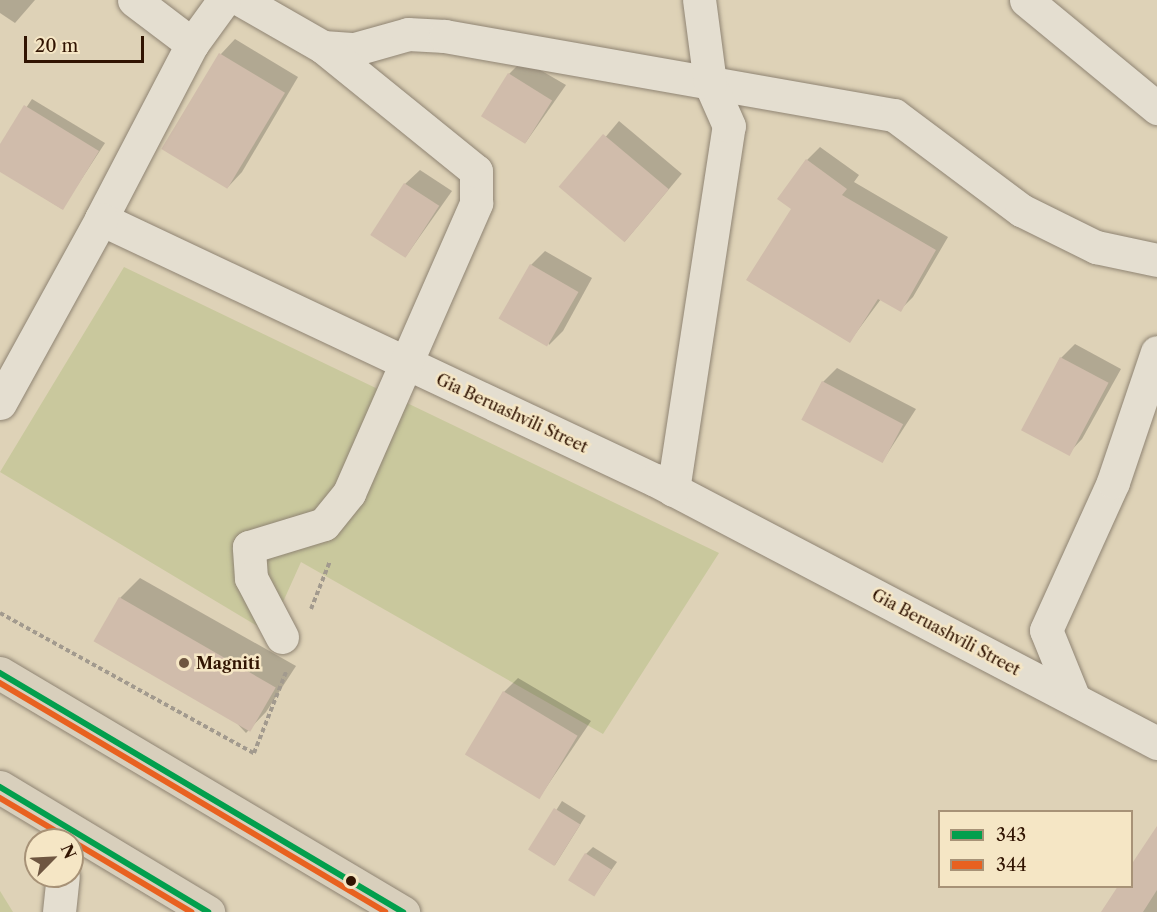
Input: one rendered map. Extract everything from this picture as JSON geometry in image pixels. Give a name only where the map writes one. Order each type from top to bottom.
[{"type":"highway","points":[[0,673],[404,912]]},
{"type":"highway","points":[[0,787],[62,828]]},
{"type":"highway","points":[[84,843],[186,907]]},
{"type":"street","points":[[134,0],[192,44]]},
{"type":"street","points":[[0,403],[101,219],[192,44],[224,0]]},
{"type":"street","points":[[242,0],[323,47],[476,171],[476,203],[466,231],[350,494],[324,524],[249,547],[251,578],[282,637]]},
{"type":"street","points":[[673,490],[729,126],[710,83],[699,0]]},
{"type":"street","points":[[1026,0],[1157,108]]},
{"type":"street","points":[[323,47],[355,49],[408,34],[446,36],[894,115],[1021,210],[1096,247],[1157,260]]},
{"type":"street","name":"Gia Beruashvili Street","points":[[101,219],[673,490],[1157,743]]},
{"type":"street","points":[[1074,699],[1046,630],[1113,482],[1157,352]]},
{"type":"street","points":[[59,912],[62,888]]},
{"type":"path","points":[[0,613],[47,643]]},
{"type":"green space","points":[[124,267],[719,553],[603,734],[301,562],[269,633],[0,472]]},
{"type":"green space","points":[[0,891],[13,912],[0,912]]},
{"type":"building","points":[[219,53],[285,93],[227,189],[161,149]]},
{"type":"building","points":[[508,73],[552,101],[525,144],[481,116]]},
{"type":"building","points":[[24,105],[99,151],[63,210],[0,172],[0,144]]},
{"type":"building","points":[[603,134],[669,189],[625,242],[559,187]]},
{"type":"building","points":[[806,159],[847,189],[842,195],[936,250],[901,312],[878,299],[850,343],[746,280],[791,209],[777,199]]},
{"type":"building","points":[[404,183],[439,206],[405,258],[370,235]]},
{"type":"building","points":[[530,264],[578,292],[547,347],[498,319]]},
{"type":"building","points":[[1060,357],[1109,383],[1070,456],[1021,430]]},
{"type":"building","points":[[822,381],[903,424],[883,463],[801,420]]},
{"type":"building","name":"Magniti","points":[[119,597],[276,688],[250,732],[94,641]]},
{"type":"building","points":[[503,691],[578,736],[539,799],[465,754]]},
{"type":"building","points":[[554,808],[580,824],[554,866],[528,850]]},
{"type":"building","points":[[1157,826],[1157,890],[1143,912],[1101,912],[1117,888],[1133,888],[1133,862]]},
{"type":"building","points":[[585,853],[611,869],[594,897],[568,880]]},
{"type":"transit line","name":"343","points":[[0,673],[403,912]]},
{"type":"transit line","name":"344","points":[[0,683],[385,912]]},
{"type":"transit line","name":"343","points":[[0,787],[208,912]]},
{"type":"transit line","name":"344","points":[[0,798],[51,828]]},
{"type":"transit line","name":"344","points":[[84,848],[191,912]]},
{"type":"place","name":"Magniti","points":[[184,663]]}]
